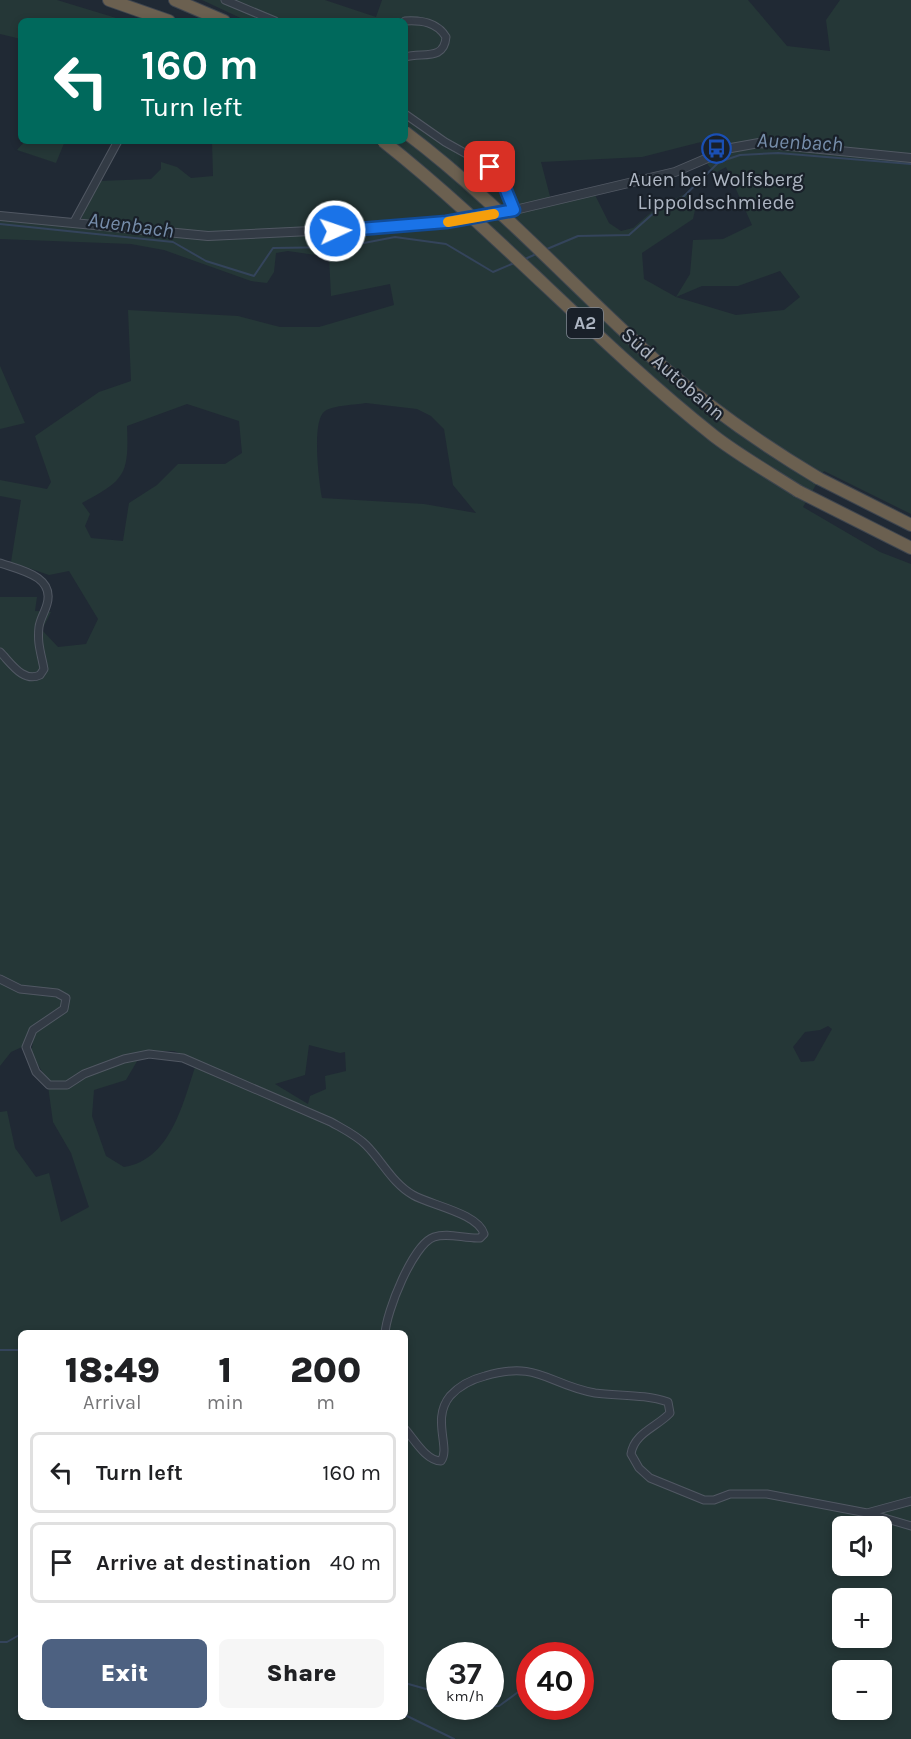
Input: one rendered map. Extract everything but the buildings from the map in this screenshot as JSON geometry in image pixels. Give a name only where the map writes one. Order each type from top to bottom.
[{"type":"highway","points":[[109,0],[160,18]]},
{"type":"highway","points":[[175,0],[218,18]]},
{"type":"highway","name":"Süd Autobahn","points":[[408,135],[491,204],[665,368],[730,421],[818,478],[911,525]]},
{"type":"highway","name":"Süd Autobahn","points":[[387,144],[478,221],[646,378],[715,436],[798,491],[911,548]]},
{"type":"street","points":[[225,0],[268,18]]},
{"type":"street","points":[[408,21],[427,22],[443,31],[446,37],[444,49],[439,53],[408,57]]},
{"type":"street","points":[[408,116],[445,142],[490,167],[503,183],[514,210]]},
{"type":"street","points":[[0,216],[208,236],[414,226],[514,210],[675,172],[731,148],[759,143],[911,158]]},
{"type":"street","points":[[74,222],[116,144]]},
{"type":"street","points":[[0,563],[34,575],[45,584],[48,595],[39,628],[38,649],[44,669],[40,675],[32,678],[23,675],[0,652]]},
{"type":"street","points":[[0,980],[20,989],[57,993],[66,998],[64,1009],[33,1030],[26,1047],[36,1072],[49,1084],[67,1085],[84,1074],[124,1059],[150,1054],[183,1058],[341,1128],[365,1144],[398,1184],[411,1194],[468,1218],[483,1229],[484,1234],[476,1238],[448,1235],[430,1238],[410,1264],[397,1290],[386,1330]]},
{"type":"street","points":[[408,1433],[426,1454],[435,1461],[441,1461],[444,1453],[441,1416],[450,1397],[474,1379],[506,1370],[533,1371],[593,1392],[668,1402],[671,1407],[670,1413],[636,1440],[631,1454],[642,1471],[668,1487],[709,1501],[730,1494],[748,1492],[867,1513],[911,1526]]},
{"type":"street","points":[[867,1513],[911,1501]]},
{"type":"shaded area","points":[[0,0],[57,0],[116,18],[18,18],[18,38],[0,34]]},
{"type":"shaded area","points":[[202,0],[325,0],[376,17],[382,0],[748,0],[787,46],[830,51],[826,20],[840,0],[911,0],[911,514],[824,471],[803,507],[880,552],[911,564],[911,1739],[0,1739],[0,1112],[7,1111],[15,1148],[36,1177],[49,1173],[61,1222],[89,1207],[71,1153],[53,1122],[47,1079],[31,1054],[33,1042],[11,1052],[0,1066],[0,597],[37,597],[35,611],[51,612],[42,630],[58,647],[86,644],[98,619],[69,571],[49,575],[11,562],[21,500],[0,496],[0,480],[47,489],[51,482],[35,436],[99,392],[131,381],[128,310],[238,316],[280,327],[319,327],[394,305],[390,284],[331,296],[329,257],[288,251],[276,253],[274,272],[267,283],[251,281],[164,250],[131,244],[0,239],[0,220],[79,227],[99,181],[151,179],[161,169],[161,162],[177,167],[191,178],[213,176],[212,144],[408,144],[408,18],[241,18]],"holes":[[[701,142],[708,165],[715,173],[726,167],[752,225],[723,239],[693,240],[690,274],[676,297],[644,279],[642,253],[693,219],[697,201],[689,200],[689,192],[656,208],[633,228],[621,231],[609,223],[595,195],[552,204],[541,162],[642,157]],[[780,271],[800,297],[784,310],[736,315],[676,297],[702,286],[738,286]],[[366,403],[417,409],[431,416],[444,429],[453,485],[476,513],[424,504],[322,498],[317,438],[318,426],[325,411],[339,406]],[[187,404],[239,421],[242,453],[225,464],[178,464],[157,485],[129,503],[123,541],[91,538],[85,526],[90,514],[82,503],[107,488],[121,474],[127,455],[127,426]],[[828,1026],[832,1029],[814,1061],[801,1062],[793,1047],[805,1032],[820,1030]],[[309,1045],[340,1053],[345,1052],[346,1071],[325,1076],[326,1089],[310,1096],[308,1104],[275,1084],[305,1075]],[[143,1051],[174,1051],[197,1061],[181,1109],[165,1140],[154,1153],[140,1162],[124,1167],[106,1156],[92,1116],[94,1090],[126,1080]]]},
{"type":"shaded area","points":[[22,144],[64,144],[56,163],[17,150]]},
{"type":"shaded area","points":[[0,366],[25,423],[0,429]]},
{"type":"waterway","name":"Auenbach","points":[[547,249],[578,236],[629,235],[656,211],[678,202],[719,162],[740,155],[778,153],[911,164]]},
{"type":"waterway","name":"Auenbach","points":[[0,224],[173,242],[206,261],[254,276],[273,248],[343,247],[395,237],[446,244],[493,272],[514,263]]},
{"type":"waterway","name":"Auenbach","points":[[525,259],[536,254]]},
{"type":"waterway","points":[[0,1350],[18,1350]]},
{"type":"waterway","points":[[0,1642],[7,1642],[18,1636]]},
{"type":"waterway","points":[[408,1684],[426,1689]]},
{"type":"waterway","points":[[504,1702],[516,1694]]},
{"type":"waterway","points":[[408,1716],[454,1739]]},
{"type":"slow traffic","points":[[448,222],[494,214]]},
{"type":"place","name":"Auen bei Wolfsberg Lippoldschmiede","points":[[716,148]]},
{"type":"route","points":[[335,231],[414,226],[514,210],[503,183],[490,167]]}]
